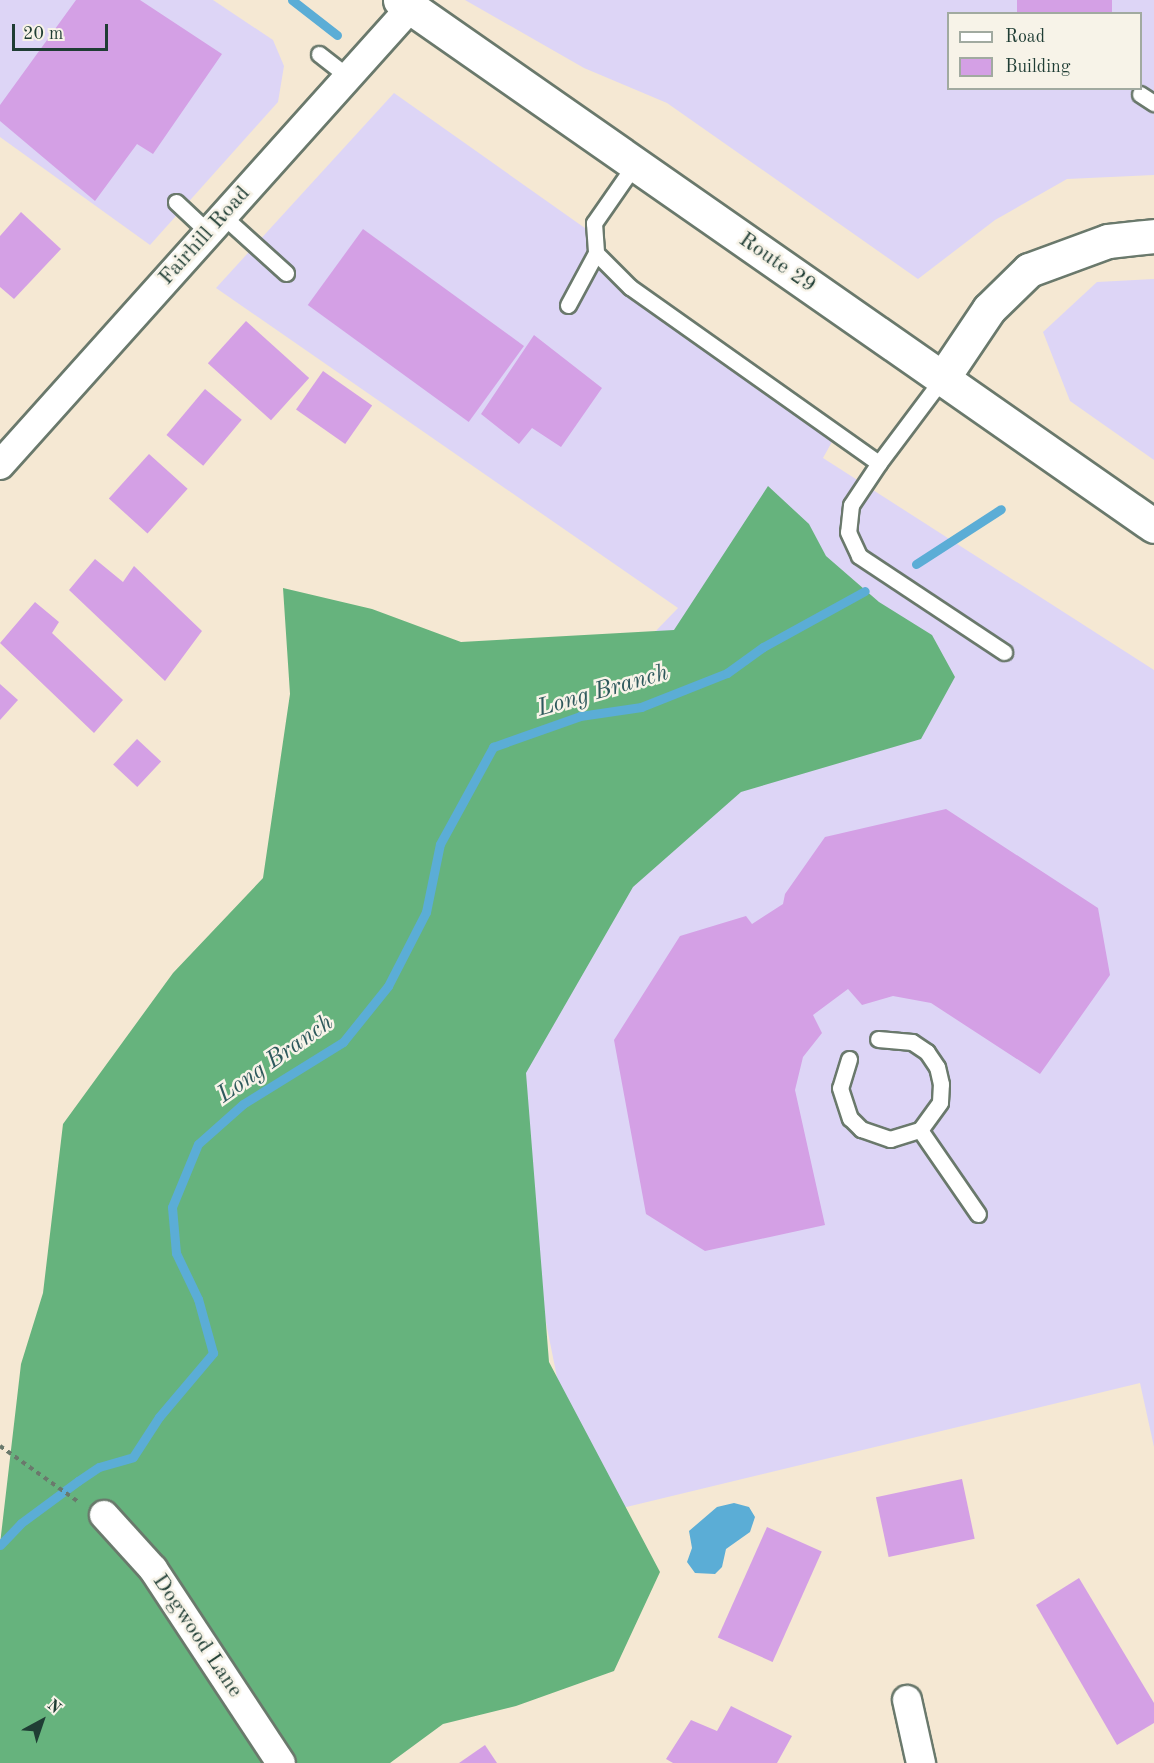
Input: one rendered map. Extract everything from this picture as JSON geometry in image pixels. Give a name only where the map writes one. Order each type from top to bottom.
[{"type":"main road","name":"Route 29","points":[[409,2],[635,164],[1154,526]]},
{"type":"main road","points":[[942,379],[989,309],[1029,270],[1108,241],[1154,236]]},
{"type":"street","name":"Fairhill Road","points":[[0,465],[348,77],[409,2]]},
{"type":"street","name":"Dogwood Lane","points":[[92,1509],[153,1569],[281,1763]]},
{"type":"street","points":[[907,1700],[921,1763]]},
{"type":"lane","points":[[319,54],[348,77]]},
{"type":"lane","points":[[1140,94],[1154,103]]},
{"type":"lane","points":[[568,305],[596,253],[594,224],[635,164]]},
{"type":"lane","points":[[176,202],[216,225],[286,273]]},
{"type":"lane","points":[[596,253],[630,287],[879,463]]},
{"type":"lane","points":[[942,379],[879,463],[851,505],[848,532],[859,556],[1004,652]]},
{"type":"lane","points":[[849,1059],[840,1088],[843,1104],[861,1129],[890,1139],[920,1130],[940,1102],[941,1084],[937,1067],[927,1052],[912,1042],[878,1039]]},
{"type":"lane","points":[[920,1130],[978,1214]]},
{"type":"path","points":[[0,1446],[44,1479],[92,1509]]},
{"type":"shaded area","points":[[0,0],[213,0],[273,40],[284,66],[278,102],[150,245],[0,137]]},
{"type":"shaded area","points":[[465,0],[1154,0],[1154,175],[1067,179],[995,220],[918,279],[667,103],[584,68]]},
{"type":"shaded area","points":[[394,93],[599,238],[587,256],[838,431],[823,458],[1154,670],[1154,1447],[1140,1383],[585,1517],[450,844],[678,608],[216,288]]},
{"type":"shaded area","points":[[1154,279],[1154,460],[1070,401],[1043,332],[1097,282]]},
{"type":"green space","points":[[768,486],[809,524],[826,556],[879,602],[932,635],[955,677],[921,739],[741,792],[633,887],[526,1073],[549,1362],[660,1572],[614,1671],[516,1706],[443,1724],[390,1763],[0,1763],[0,1544],[21,1364],[43,1293],[63,1124],[173,973],[263,878],[290,694],[283,588],[372,609],[461,642],[674,630]]},
{"type":"water","points":[[734,1503],[749,1507],[755,1517],[750,1532],[726,1549],[722,1567],[715,1574],[695,1573],[687,1562],[692,1548],[689,1531],[717,1507]]},
{"type":"building","points":[[76,0],[140,0],[222,54],[153,154],[137,144],[95,201],[0,121],[0,105]]},
{"type":"building","points":[[1017,0],[1112,0],[1112,12],[1017,12]]},
{"type":"building","points":[[21,212],[61,249],[14,299],[0,287],[0,236]]},
{"type":"building","points":[[363,229],[524,346],[469,422],[308,305]]},
{"type":"building","points":[[246,321],[309,378],[271,420],[208,363]]},
{"type":"building","points":[[534,335],[602,388],[561,447],[532,428],[519,444],[481,414]]},
{"type":"building","points":[[323,371],[372,405],[345,444],[296,410]]},
{"type":"building","points":[[205,389],[242,420],[203,466],[166,435]]},
{"type":"building","points":[[149,454],[188,489],[147,533],[109,499]]},
{"type":"building","points":[[95,559],[123,582],[134,566],[202,631],[165,681],[69,590]]},
{"type":"building","points":[[35,602],[59,622],[52,633],[123,700],[94,733],[0,643]]},
{"type":"building","points":[[0,684],[18,700],[0,720]]},
{"type":"building","points":[[137,739],[161,762],[137,787],[113,765]]},
{"type":"building","points":[[946,809],[1098,908],[1110,975],[1040,1074],[931,1003],[893,996],[862,1005],[848,989],[813,1015],[822,1033],[803,1057],[795,1090],[825,1225],[705,1251],[646,1214],[614,1040],[680,936],[746,916],[752,924],[783,904],[785,894],[825,837]]},
{"type":"building","points":[[962,1479],[975,1539],[889,1557],[876,1497]]},
{"type":"building","points":[[767,1527],[822,1551],[773,1662],[718,1638]]},
{"type":"building","points":[[1079,1578],[1154,1703],[1154,1723],[1117,1745],[1036,1605]]},
{"type":"building","points":[[731,1706],[792,1736],[777,1763],[673,1763],[666,1759],[691,1720],[717,1731]]},
{"type":"building","points":[[485,1745],[497,1763],[459,1763]]},
{"type":"waterway","points":[[292,0],[337,35]]},
{"type":"waterway","name":"Long Branch","points":[[916,564],[1001,509]]},
{"type":"waterway","name":"Long Branch","points":[[0,1545],[21,1523],[99,1467],[133,1457],[159,1417],[213,1353],[198,1299],[176,1253],[172,1207],[198,1144],[243,1104],[343,1042],[388,986],[426,912],[440,844],[493,747],[580,716],[641,707],[727,673],[763,647],[865,591]]}]
